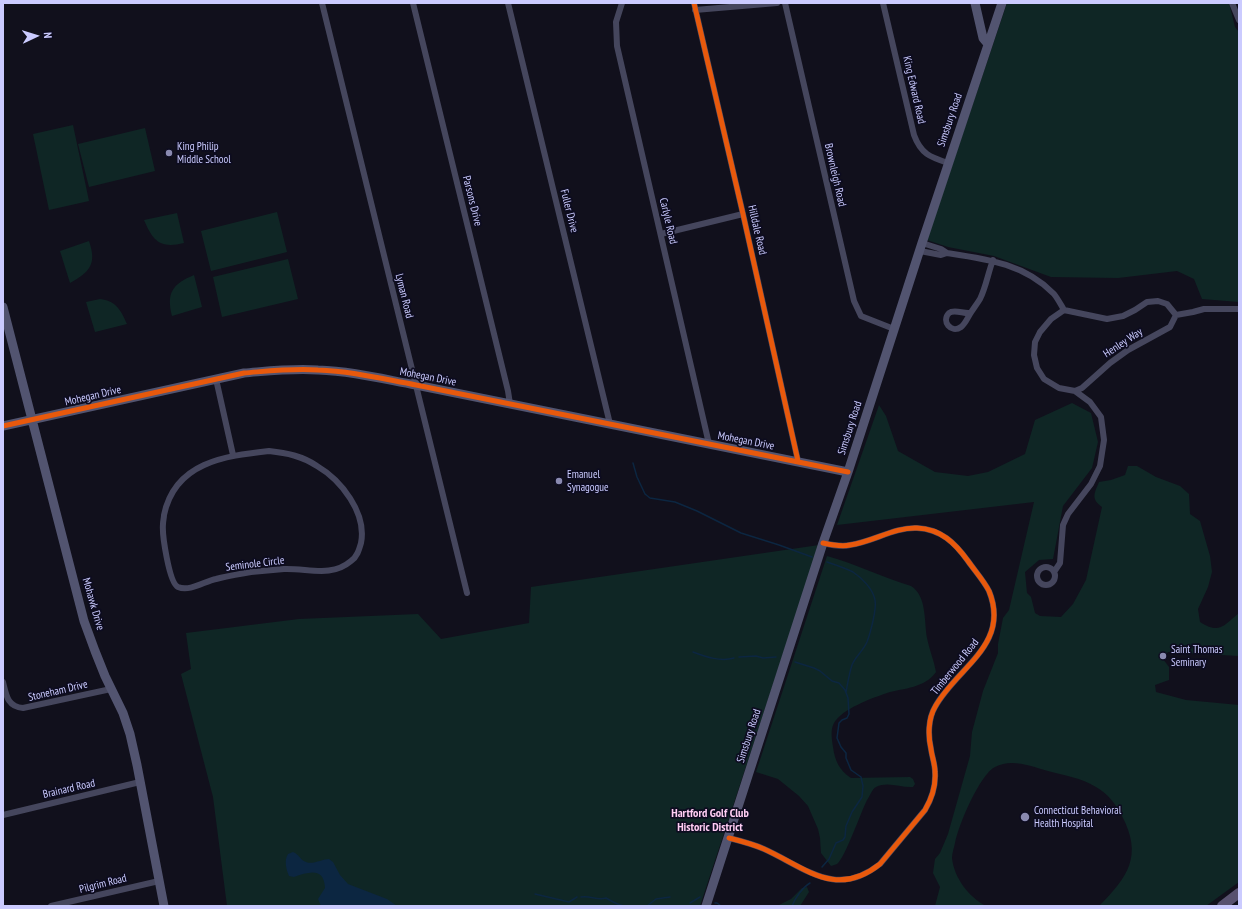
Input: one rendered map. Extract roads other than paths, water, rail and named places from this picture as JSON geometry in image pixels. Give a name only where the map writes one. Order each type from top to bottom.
[{"type":"main road","points":[[1222,906],[1239,893]]},
{"type":"street","name":"Lyman Road","points":[[322,3],[468,593]]},
{"type":"street","name":"Parsons Drive","points":[[413,3],[510,404]]},
{"type":"street","name":"Fuller Drive","points":[[508,3],[610,424]]},
{"type":"street","name":"Carlyle Road","points":[[622,3],[616,22],[617,42],[709,444]]},
{"type":"street","points":[[695,6],[777,3]]},
{"type":"street","name":"Brownleigh Road","points":[[785,3],[854,301],[861,316],[894,329]]},
{"type":"street","name":"King Edward Road","points":[[883,3],[917,143],[920,149],[931,157],[948,163]]},
{"type":"street","points":[[975,3],[983,38],[988,44]]},
{"type":"street","name":"Simsbury Road","points":[[706,906],[823,543],[848,472],[948,163],[1002,3]]},
{"type":"street","points":[[1232,3],[1239,20]]},
{"type":"street","name":"Hilldale Road","points":[[695,6],[797,450],[798,461]]},
{"type":"street","points":[[661,234],[743,214]]},
{"type":"street","points":[[921,247],[941,255],[947,253],[993,260],[1020,270],[1042,283],[1055,295],[1064,310],[1051,319],[1040,332],[1035,342],[1034,355],[1037,368],[1044,379],[1060,388],[1075,391],[1090,402],[1101,417],[1104,440],[1100,466],[1091,484],[1068,514],[1064,525],[1060,563],[1054,572]]},
{"type":"street","points":[[970,313],[980,298],[993,260]]},
{"type":"street","name":"Henley Way","points":[[1064,310],[1107,319],[1122,316],[1147,302],[1158,301],[1167,304],[1176,315],[1170,327],[1128,350],[1110,363],[1082,388],[1075,391]]},
{"type":"street","name":"Mohawk Drive","points":[[3,307],[6,329],[32,420],[84,621],[95,652],[123,713],[130,734],[164,906]]},
{"type":"street","points":[[1176,315],[1204,309],[1239,309]]},
{"type":"street","name":"Mohegan Drive","points":[[3,426],[244,373],[281,369],[318,370],[350,373],[416,385],[848,472]]},
{"type":"street","points":[[216,379],[233,456]]},
{"type":"street","name":"Seminole Circle","points":[[269,451],[285,452],[302,457],[332,476],[348,495],[356,509],[361,524],[362,537],[359,550],[353,560],[342,568],[330,571],[285,569],[252,572],[215,579],[192,587],[178,587],[174,584],[164,544],[163,523],[166,506],[173,491],[190,473],[206,463],[233,456],[269,451]]},
{"type":"street","name":"Timberwood Road","points":[[729,838],[758,846],[811,873],[831,880],[853,879],[874,869],[880,864],[930,802],[933,795],[935,778],[935,763],[929,740],[930,723],[934,708],[944,694],[985,647],[991,633],[993,608],[989,592],[961,550],[942,535],[927,529],[908,528],[850,546],[836,546],[823,543]]},
{"type":"street","name":"Stoneham Drive","points":[[3,682],[9,702],[15,707],[22,708],[111,689]]},
{"type":"street","name":"Brainard Road","points":[[3,815],[140,782]]},
{"type":"street","name":"Pilgrim Road","points":[[51,906],[159,881]]},
{"type":"water","points":[[293,852],[309,863],[329,859],[333,862],[340,875],[348,884],[387,899],[397,906],[321,906],[318,899],[325,888],[324,881],[319,874],[310,873],[294,877],[289,876],[286,868],[286,859],[288,854]]},
{"type":"waterway","points":[[633,463],[637,477],[645,494],[650,498],[675,502],[697,511],[741,533],[812,557]]},
{"type":"waterway","points":[[827,562],[856,574],[870,588],[875,600],[874,615],[868,638],[852,665],[846,692]]},
{"type":"waterway","points":[[693,652],[719,659],[734,658]]},
{"type":"waterway","points":[[739,657],[776,657]]},
{"type":"waterway","points":[[795,662],[820,671],[832,681],[839,683],[845,690],[848,698],[849,714],[847,718],[839,723],[837,738],[841,747],[846,753],[846,758],[851,770],[861,777],[863,786],[862,797],[852,812],[846,826],[845,837],[843,840],[836,843],[829,859],[822,867]]},
{"type":"waterway","points":[[792,906],[800,893],[810,883]]},
{"type":"waterway","points":[[535,894],[569,902],[577,897]]},
{"type":"waterway","points":[[581,897],[600,899],[606,898],[624,906]]},
{"type":"waterway","points":[[647,906],[656,899],[670,897]]},
{"type":"waterway","points":[[690,903],[700,897]]},
{"type":"waterway","points":[[715,903],[721,906]]},
{"type":"place","name":"King Philip Middle School","points":[[169,153]]},
{"type":"place","name":"Emanuel Synagogue","points":[[559,481]]},
{"type":"place","name":"Saint Thomas Seminary","points":[[1163,656]]},
{"type":"place","name":"Connecticut Behavioral Health Hospital","points":[[1025,817]]},
{"type":"district","name":"Hartford Golf Club Historic District","points":[[710,821]]}]
